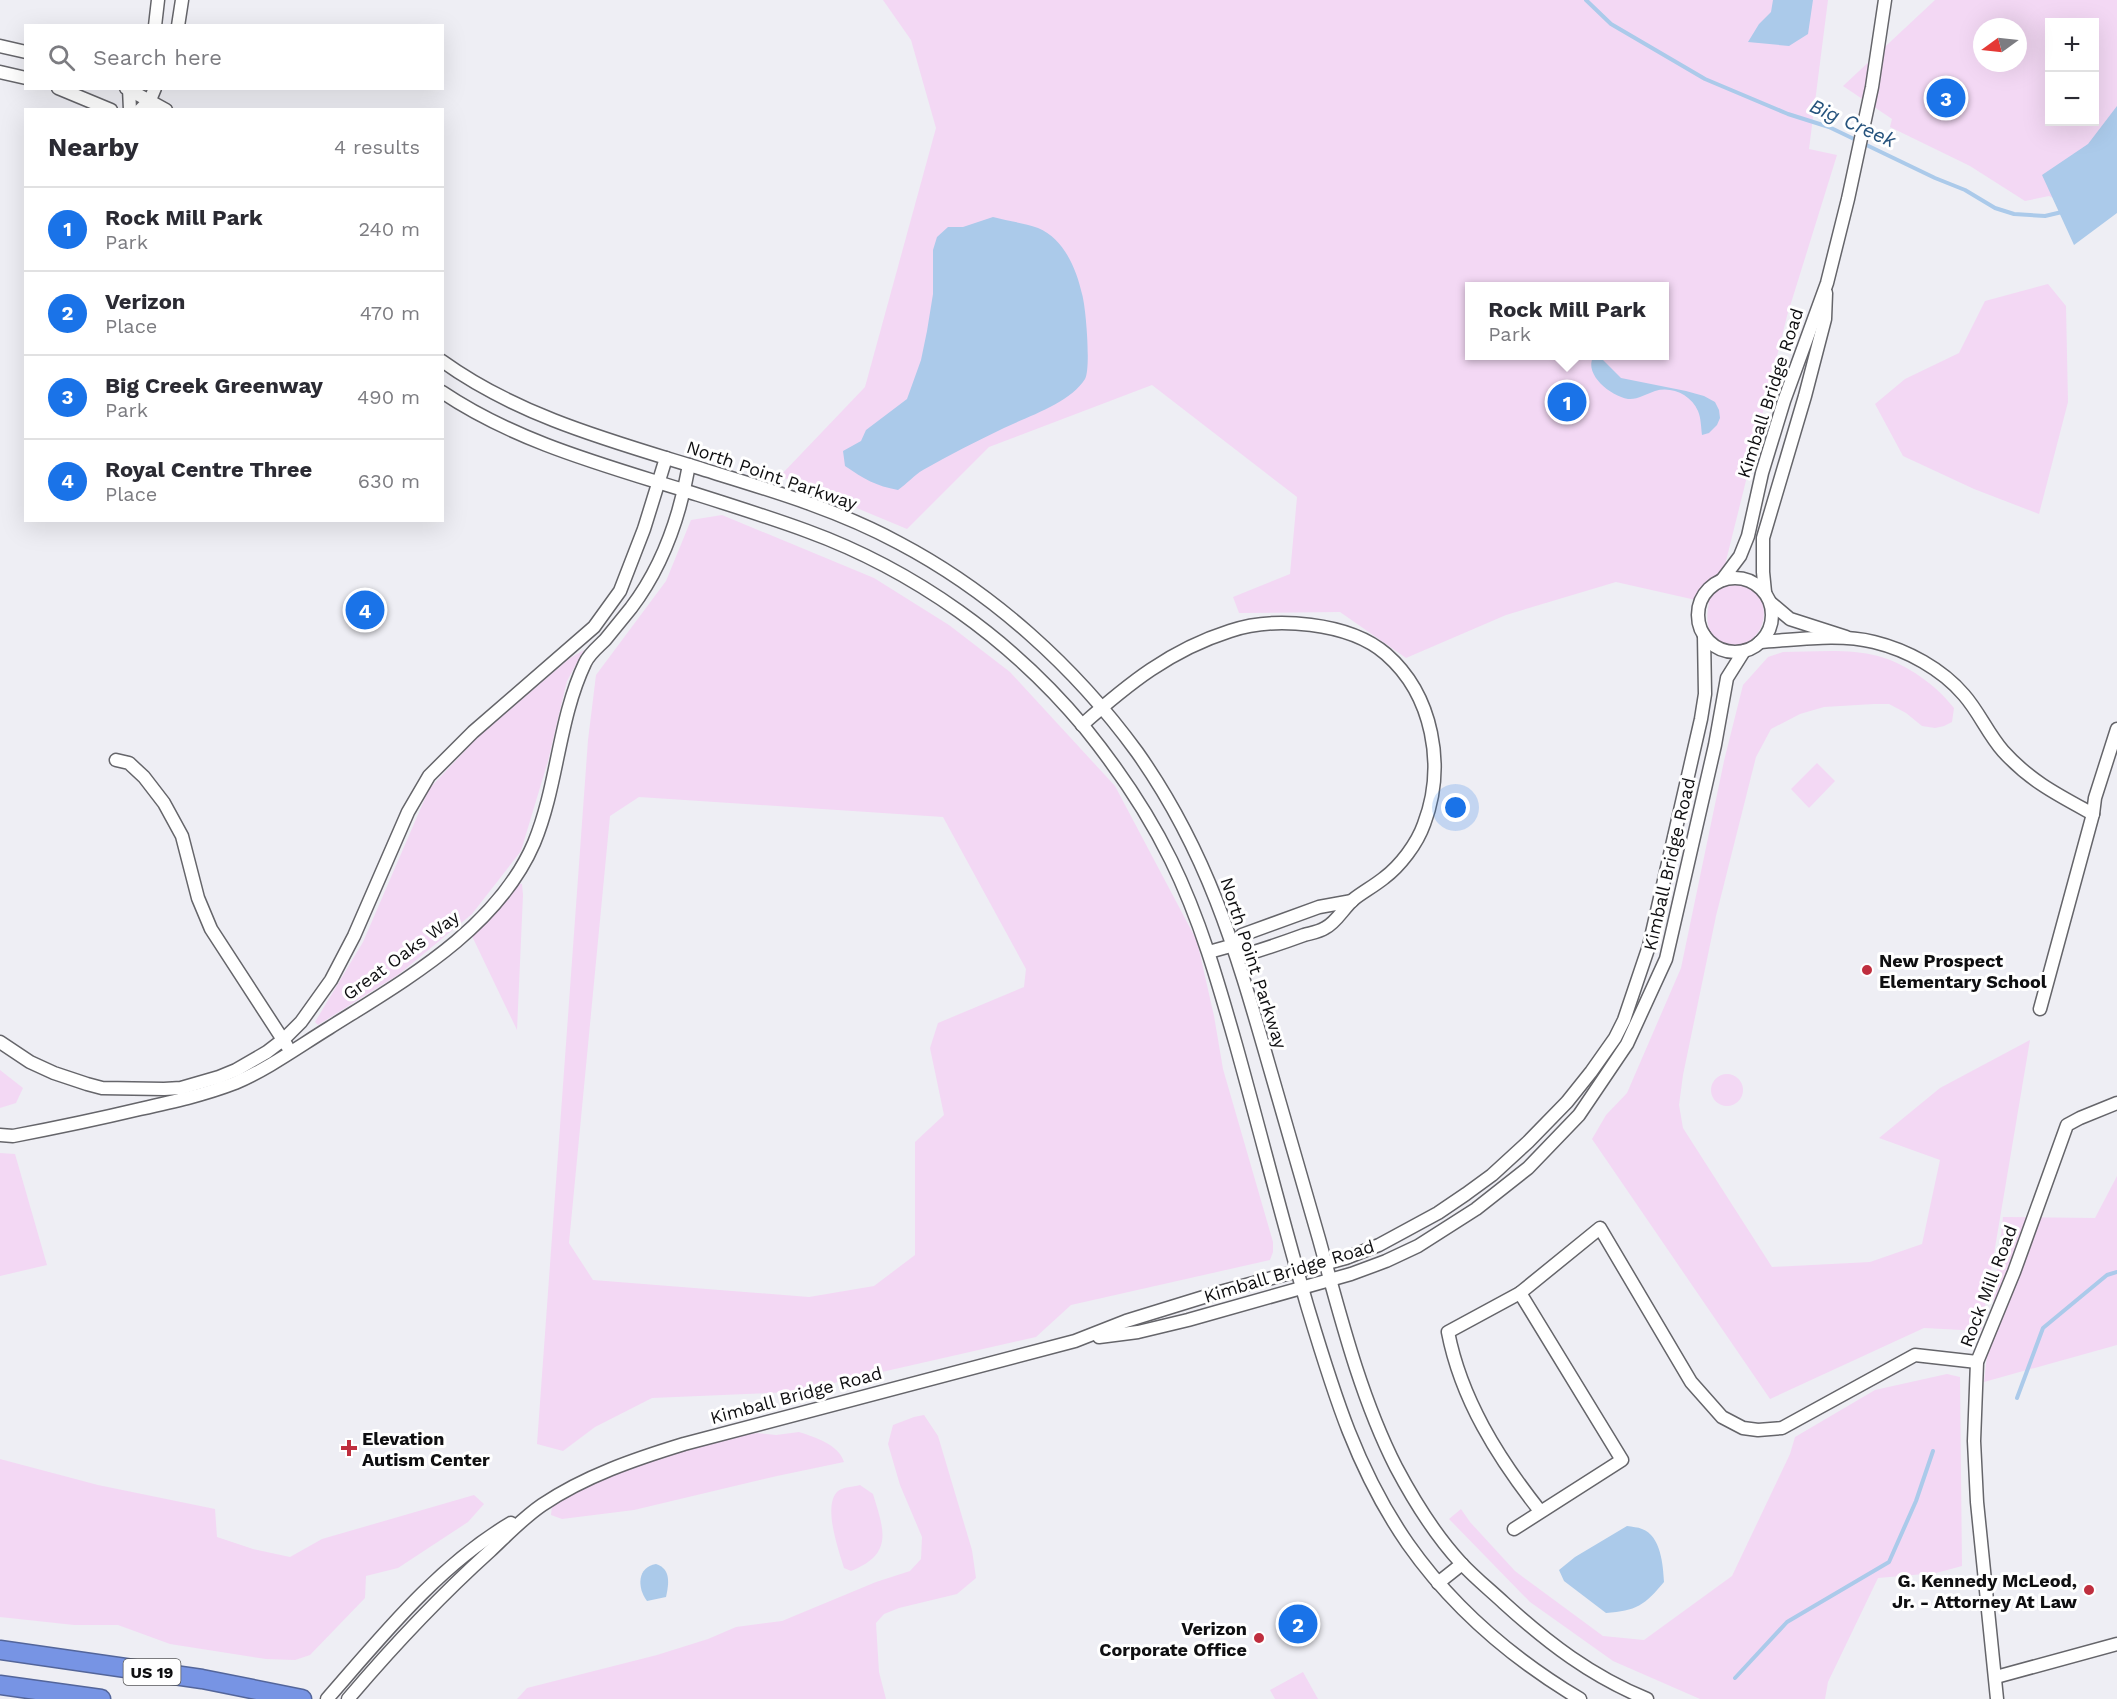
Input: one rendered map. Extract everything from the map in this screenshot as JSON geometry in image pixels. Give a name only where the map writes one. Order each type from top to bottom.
[{"type":"highway","name":"US 19","points":[[0,1650],[202,1679],[302,1699]]},
{"type":"highway","name":"US 19","points":[[0,1685],[101,1699]]},
{"type":"street","points":[[154,24],[158,0]]},
{"type":"street","points":[[178,24],[182,0]]},
{"type":"street","name":"Kimball Bridge Road","points":[[1722,580],[1740,556],[1748,536],[1762,473],[1784,401],[1827,283],[1872,87],[1885,0]]},
{"type":"street","points":[[0,46],[24,51]]},
{"type":"street","points":[[0,72],[24,78]]},
{"type":"street","points":[[63,90],[106,108]]},
{"type":"street","points":[[128,90],[130,108]]},
{"type":"street","points":[[133,90],[152,94],[164,108]]},
{"type":"street","points":[[142,108],[152,94]]},
{"type":"street","name":"Kimball Bridge Road","points":[[1768,598],[1763,572],[1763,538],[1825,319],[1827,283]]},
{"type":"street","name":"North Point Parkway","points":[[444,362],[488,390],[529,411],[575,429],[795,498],[870,528],[901,544],[936,565],[1004,613],[1051,654],[1102,708],[1139,755],[1174,810],[1202,863],[1234,945],[1359,1374],[1390,1453],[1418,1504],[1462,1564],[1541,1637],[1610,1682],[1647,1699]]},
{"type":"street","points":[[444,393],[526,438],[810,532],[869,558],[914,582],[970,619],[1015,656],[1082,726],[1121,776],[1158,834],[1186,892],[1209,952],[1302,1287],[1339,1411],[1362,1465],[1408,1544],[1438,1583],[1470,1617],[1524,1663],[1580,1699]]},
{"type":"street","name":"Great Oaks Way","points":[[0,1042],[30,1062],[87,1084],[102,1088],[164,1089],[182,1088],[219,1077],[251,1061],[284,1039],[302,1022],[331,980],[354,936],[408,812],[429,776],[473,732],[594,627],[620,591],[666,458]]},
{"type":"street","name":"Great Oaks Way","points":[[0,1135],[13,1136],[198,1096],[237,1082],[291,1052],[385,992],[456,942],[490,908],[518,873],[534,842],[576,682],[586,660],[616,627],[645,589],[661,561],[684,490],[689,465]]},
{"type":"street","points":[[1768,598],[1773,615],[1771,628],[1755,647],[1731,652],[1719,649],[1704,635],[1698,619],[1703,595],[1711,586],[1722,580],[1733,577],[1746,578],[1757,584],[1790,619],[1850,638],[1891,647],[1907,653],[1937,672],[1964,695],[2002,750],[2032,779],[2093,814]]},
{"type":"street","points":[[1082,726],[1142,674],[1174,655],[1230,631],[1255,625],[1293,623],[1339,631],[1367,642],[1385,653],[1415,690],[1432,732],[1435,758],[1424,825],[1410,849],[1386,877],[1352,901],[1327,928],[1248,954],[1234,945]]},
{"type":"street","name":"Kimball Bridge Road","points":[[1075,1341],[1126,1321],[1220,1292],[1326,1264],[1378,1245],[1409,1230],[1438,1213],[1492,1174],[1522,1148],[1567,1102],[1615,1038],[1649,946],[1701,719],[1705,694],[1704,635]]},
{"type":"street","points":[[1760,642],[1850,638]]},
{"type":"street","name":"Kimball Bridge Road","points":[[327,1699],[438,1578],[466,1553],[571,1488],[603,1472],[684,1444],[1075,1341],[1138,1332],[1330,1280],[1386,1261],[1428,1240],[1476,1209],[1528,1168],[1580,1115],[1627,1044],[1666,959],[1715,745],[1727,678],[1744,651]]},
{"type":"street","points":[[2040,1009],[2093,814],[2095,798],[2117,729]]},
{"type":"street","points":[[116,760],[129,763],[144,777],[164,803],[182,836],[198,898],[211,929],[291,1052]]},
{"type":"street","points":[[1209,952],[1234,945],[1242,935],[1319,907],[1352,901]]},
{"type":"street","name":"Rock Mill Road","points":[[1997,1699],[1976,1482],[1974,1441],[1977,1362],[2014,1272],[2067,1125],[2117,1103]]},
{"type":"street","points":[[1540,1511],[1510,1473],[1466,1395],[1452,1357],[1448,1332],[1520,1293],[1600,1228],[1691,1382],[1722,1417],[1743,1428],[1758,1430],[1782,1428],[1915,1355],[1977,1362]]},
{"type":"street","points":[[1514,1529],[1622,1460],[1520,1293]]},
{"type":"street","name":"Kimball Bridge Road","points":[[348,1699],[438,1599],[536,1509]]},
{"type":"street","points":[[1438,1583],[1462,1564]]},
{"type":"street","points":[[1996,1677],[2117,1644]]},
{"type":"shaded area","points":[[883,0],[1828,0],[1809,149],[1837,155],[1787,316],[1719,589],[1740,580],[1755,586],[1763,604],[1763,621],[1757,634],[1747,642],[1734,646],[1723,644],[1713,636],[1708,623],[1709,603],[1616,582],[1506,615],[1406,658],[1340,612],[1239,613],[1233,597],[1290,574],[1297,497],[1152,385],[989,447],[907,529],[780,476],[865,387],[936,128],[911,40]]},
{"type":"shaded area","points":[[1935,0],[2117,0],[2117,147],[2064,203],[2049,196],[2025,201],[1970,166],[1890,127],[1892,119],[1843,86]]},
{"type":"shaded area","points":[[2048,284],[2066,306],[2068,402],[2039,514],[1974,489],[1903,456],[1875,404],[1905,379],[1959,353],[1985,301]]},
{"type":"shaded area","points":[[722,515],[874,578],[949,625],[1010,672],[1115,786],[1197,941],[1223,1069],[1273,1242],[1273,1252],[1270,1260],[1071,1305],[1036,1337],[794,1392],[652,1398],[595,1427],[563,1451],[537,1444],[588,740],[596,675],[666,581],[691,520]],"holes":[[[639,797],[943,817],[1026,969],[1024,987],[938,1023],[930,1048],[944,1115],[915,1142],[915,1255],[874,1286],[809,1297],[593,1280],[569,1243],[610,816]]]},
{"type":"shaded area","points":[[584,650],[567,681],[548,761],[521,851],[472,914],[398,975],[318,1025],[315,1022],[363,942],[429,789],[479,736],[570,658]]},
{"type":"shaded area","points":[[1843,651],[1878,656],[1900,664],[1920,676],[1939,691],[1954,708],[1952,722],[1935,728],[1922,726],[1906,713],[1889,704],[1824,707],[1800,714],[1771,729],[1756,757],[1716,916],[1683,1075],[1679,1105],[1683,1128],[1772,1267],[1870,1262],[1922,1244],[1940,1160],[1879,1138],[1940,1088],[2030,1040],[1981,1331],[1924,1328],[1770,1399],[1592,1139],[1606,1115],[1627,1093],[1681,968],[1724,761],[1743,685],[1768,657],[1783,652]]},
{"type":"shaded area","points":[[1817,763],[1835,781],[1809,808],[1791,789]]},
{"type":"shaded area","points":[[516,883],[522,884],[523,895],[517,1030],[471,934]]},
{"type":"shaded area","points":[[0,1070],[23,1088],[16,1103],[0,1108]]},
{"type":"shaded area","points":[[1727,1074],[1738,1079],[1743,1090],[1738,1101],[1727,1106],[1716,1101],[1711,1090],[1716,1079]]},
{"type":"shaded area","points":[[0,1153],[15,1154],[47,1265],[0,1276]]},
{"type":"shaded area","points":[[2117,1176],[2117,1345],[1984,1382],[2003,1217],[2095,1218]]},
{"type":"shaded area","points":[[1947,1374],[1960,1377],[1962,1566],[1936,1573],[1878,1578],[1828,1682],[1825,1699],[1700,1699],[1613,1661],[1530,1602],[1449,1519],[1461,1509],[1515,1571],[1603,1636],[1644,1640],[1732,1576],[1790,1454],[1795,1437],[1875,1390]]},
{"type":"shaded area","points":[[924,1415],[938,1436],[972,1550],[976,1578],[957,1594],[899,1608],[884,1614],[876,1623],[879,1672],[886,1699],[517,1699],[527,1688],[657,1655],[708,1639],[736,1627],[782,1621],[876,1582],[910,1571],[921,1559],[922,1537],[900,1485],[888,1444],[893,1425]]},
{"type":"shaded area","points":[[799,1432],[832,1446],[844,1462],[634,1510],[562,1519],[551,1515],[552,1506],[596,1480],[662,1454],[757,1433],[776,1435]]},
{"type":"shaded area","points":[[0,1459],[98,1485],[215,1509],[217,1537],[253,1549],[290,1557],[322,1539],[474,1495],[484,1504],[468,1522],[398,1568],[366,1576],[365,1598],[310,1655],[295,1660],[266,1659],[170,1644],[118,1625],[74,1625],[0,1617]]},
{"type":"shaded area","points":[[860,1485],[873,1494],[880,1519],[882,1540],[880,1549],[874,1557],[851,1571],[844,1568],[833,1528],[831,1507],[838,1491]]},
{"type":"shaded area","points":[[1303,1672],[1318,1699],[1275,1699],[1270,1690]]},
{"type":"water","points":[[1773,0],[1813,0],[1808,34],[1789,46],[1748,42],[1759,24],[1771,12]]},
{"type":"water","points":[[2117,106],[2117,213],[2074,245],[2042,175],[2088,144]]},
{"type":"water","points":[[993,217],[1038,228],[1055,239],[1068,255],[1084,301],[1088,351],[1085,379],[1078,388],[1059,402],[943,459],[920,472],[898,490],[870,481],[845,466],[843,451],[861,441],[866,430],[907,399],[921,360],[927,331],[933,294],[933,250],[937,237],[948,227],[963,227]]},
{"type":"water","points":[[1592,360],[1603,360],[1621,378],[1704,396],[1715,402],[1719,410],[1720,418],[1717,425],[1709,433],[1702,435],[1700,417],[1695,405],[1686,396],[1674,391],[1655,391],[1631,399],[1614,394],[1601,384],[1592,371]]},
{"type":"water","points":[[1627,1526],[1642,1529],[1657,1544],[1664,1582],[1639,1605],[1625,1611],[1606,1613],[1564,1581],[1559,1570],[1575,1557]]},
{"type":"water","points":[[656,1564],[667,1573],[666,1597],[647,1601],[640,1584],[642,1574],[645,1569]]},
{"type":"waterway","name":"Big Creek","points":[[1586,0],[1611,24],[1705,79],[1788,114],[1829,127],[1965,190],[1995,208],[2014,214],[2045,216],[2062,212]]},
{"type":"waterway","points":[[2017,1398],[2043,1328],[2107,1275],[2117,1272]]},
{"type":"waterway","points":[[1735,1678],[1787,1622],[1889,1562],[1916,1501],[1933,1451]]},
{"type":"place","name":"Big Creek Greenway","points":[[1946,98]]},
{"type":"place","name":"Rock Mill Park","points":[[1567,402]]},
{"type":"place","name":"Royal Centre Three","points":[[365,610]]},
{"type":"place","name":"New Prospect Elementary School","points":[[1867,970]]},
{"type":"place","name":"Elevation Autism Center","points":[[349,1448]]},
{"type":"place","name":"G. Kennedy McLeod, Jr. - Attorney At Law","points":[[2089,1590]]},
{"type":"place","name":"Verizon","points":[[1298,1624]]},
{"type":"place","name":"Verizon Corporate Office","points":[[1259,1638]]}]
